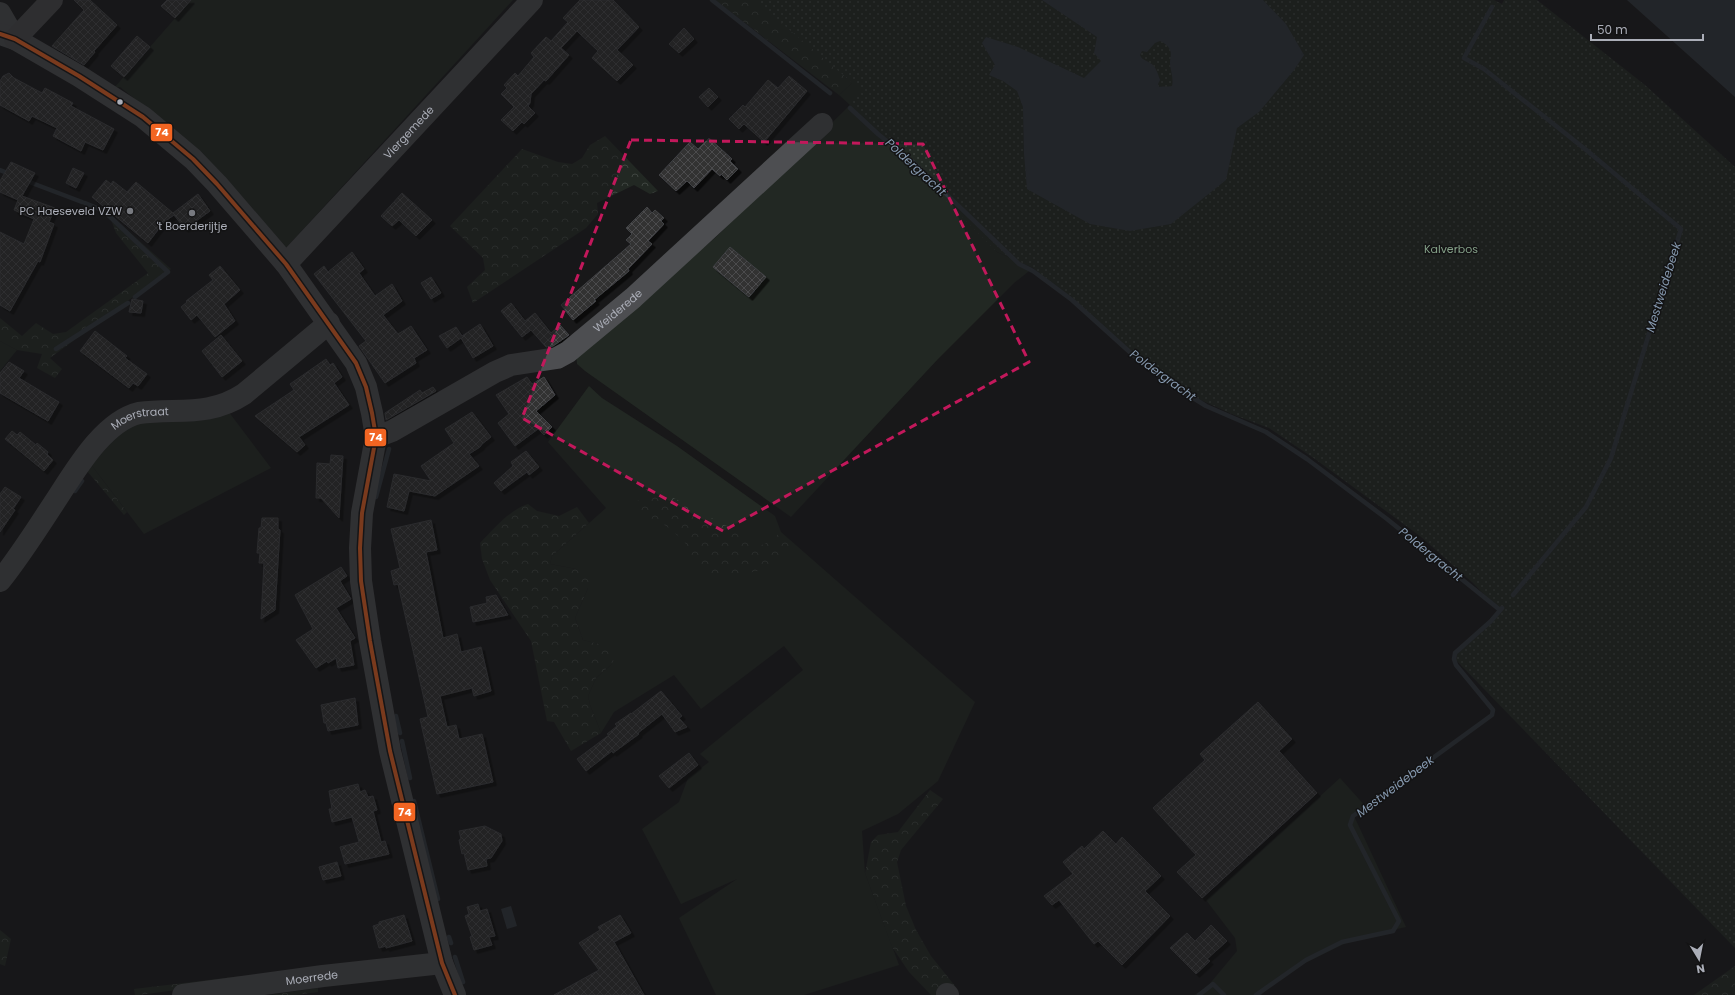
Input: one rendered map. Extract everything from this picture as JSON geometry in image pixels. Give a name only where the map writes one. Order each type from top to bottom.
[{"type":"main road","points":[[8,37],[52,0]]},
{"type":"street","name":"Viergemede","points":[[286,264],[532,0]]},
{"type":"street","points":[[0,13],[8,37],[79,76],[149,121],[193,159],[217,184],[286,264],[356,362],[366,388],[376,437],[362,513],[360,548],[361,580],[370,642],[390,751],[442,963],[455,995]]},
{"type":"street","name":"Weiderede","points":[[376,437],[392,431],[495,372],[511,365],[557,358],[568,352],[633,298],[822,124]]},
{"type":"street","name":"Moerstraat","points":[[0,581],[83,459],[103,436],[118,422],[131,415],[139,413],[208,409],[230,403],[244,394],[329,323]]},
{"type":"street","name":"Moerrede","points":[[183,995],[323,976],[442,963]]},
{"type":"highlighted area","points":[[631,140],[923,144],[1029,362],[723,531],[522,418]]},
{"type":"green space","points":[[191,0],[513,0],[287,247],[281,246],[196,148],[120,87],[114,88]]},
{"type":"green space","points":[[715,0],[897,0],[887,51],[839,95]]},
{"type":"green space","name":"Kalverbos","points":[[754,0],[1494,0],[1502,4],[1504,0],[1537,0],[1645,85],[1735,167],[1735,948],[1453,657],[1499,610],[1473,583],[1420,536],[1315,459],[1269,428],[1234,415],[1194,397],[1158,372],[1099,326],[1033,268],[997,252],[850,104],[861,90]]},
{"type":"green space","points":[[886,51],[997,252],[1033,268],[1014,283],[938,359],[791,517],[585,371],[577,364],[576,353],[715,238],[850,105],[839,95]]},
{"type":"green space","points":[[605,136],[658,191],[650,194],[634,185],[597,203],[598,214],[586,228],[473,303],[467,287],[485,270],[483,258],[450,226],[522,149],[558,162],[572,164],[582,158],[590,145]]},
{"type":"green space","points":[[109,214],[171,269],[50,358],[62,369],[55,378],[37,368],[42,354],[17,350],[0,341],[0,318],[22,336],[36,323],[53,334],[66,332],[148,273],[116,233]]},
{"type":"green space","points":[[0,341],[17,350],[0,371]]},
{"type":"green space","points":[[589,386],[602,398],[677,446],[775,516],[781,532],[975,702],[938,781],[898,814],[862,831],[865,873],[899,965],[804,995],[716,995],[679,918],[737,879],[681,904],[642,829],[679,802],[688,778],[709,762],[700,754],[803,670],[784,646],[701,709],[674,675],[614,712],[601,733],[588,696],[596,678],[612,664],[599,644],[583,640],[575,618],[588,588],[576,569],[550,564],[552,556],[606,508],[548,442]]},
{"type":"green space","points":[[228,411],[271,468],[144,534],[89,462],[129,423]]},
{"type":"green space","points":[[89,462],[127,512],[124,515],[87,471]]},
{"type":"green space","points":[[649,485],[763,545],[780,533],[793,545],[773,568],[728,577],[710,576],[699,569],[684,541],[670,529],[657,520],[629,513]]},
{"type":"green space","points":[[528,504],[537,511],[559,516],[577,507],[589,523],[552,556],[550,564],[576,569],[590,578],[588,588],[575,618],[583,640],[599,644],[616,653],[612,664],[596,678],[588,696],[601,733],[571,751],[554,722],[547,721],[531,641],[490,580],[482,559],[480,543],[508,515]]},
{"type":"green space","points":[[1340,778],[1367,808],[1354,816],[1406,927],[1356,938],[1289,971],[1261,995],[1194,995],[1207,987],[1237,951],[1235,938],[1206,900]]},
{"type":"green space","points":[[930,790],[943,799],[901,850],[897,862],[906,906],[916,930],[931,956],[955,986],[943,995],[931,995],[909,972],[892,947],[865,873],[871,842],[878,835],[898,832]]},
{"type":"green space","points":[[0,930],[11,939],[5,966],[0,964]]},
{"type":"green space","points":[[1735,966],[1735,995],[1694,995]]},
{"type":"green space","points":[[242,976],[243,981],[139,995],[135,995],[134,989]]},
{"type":"green space","points":[[318,988],[318,992],[296,995],[269,995]]},
{"type":"shaded area","points":[[1042,0],[1263,0],[1286,24],[1304,55],[1294,70],[1259,112],[1237,128],[1226,180],[1171,224],[1130,231],[1090,224],[1027,189],[1024,154],[1023,107],[1017,91],[1003,81],[989,75],[995,65],[982,43],[986,37],[1018,47],[1084,78],[1101,61],[1094,53],[1097,37]],"holes":[[[1160,41],[1167,45],[1171,52],[1170,63],[1173,80],[1172,86],[1159,87],[1158,84],[1160,80],[1158,73],[1152,64],[1143,59],[1140,55],[1142,51],[1147,52],[1155,43]]]},
{"type":"shaded area","points":[[1627,0],[1735,0],[1735,97]]},
{"type":"shaded area","points":[[511,906],[517,926],[507,929],[501,909]]},
{"type":"building","points":[[74,0],[90,0],[117,25],[84,65],[52,46],[84,10]]},
{"type":"building","points":[[167,0],[191,0],[175,18],[161,6]]},
{"type":"building","points":[[580,0],[613,0],[639,27],[617,50],[633,65],[617,81],[592,58],[598,51],[577,31],[561,48],[569,55],[546,81],[544,80],[531,94],[530,103],[528,106],[535,113],[524,124],[522,122],[513,131],[501,120],[514,107],[501,94],[507,88],[504,85],[515,73],[518,76],[534,57],[531,53],[546,37],[551,41],[568,22],[563,18]]},
{"type":"building","points":[[684,28],[694,39],[679,53],[669,44]]},
{"type":"building","points":[[137,36],[150,47],[124,77],[111,66]]},
{"type":"building","points":[[9,73],[14,78],[42,93],[45,88],[73,103],[71,106],[114,129],[103,150],[85,142],[81,151],[53,136],[57,128],[32,116],[29,121],[0,105],[0,81],[3,76]]},
{"type":"building","points":[[789,76],[807,91],[764,142],[744,124],[739,129],[729,119],[743,105],[745,107],[768,80],[778,88]]},
{"type":"building","points":[[709,88],[718,97],[708,107],[699,97]]},
{"type":"building","points":[[709,138],[732,159],[730,161],[738,169],[727,180],[721,174],[720,176],[712,169],[694,188],[687,181],[676,191],[659,175],[690,142],[698,149]]},
{"type":"building","points":[[11,162],[35,173],[22,196],[55,208],[49,222],[54,224],[40,262],[38,261],[10,311],[0,305],[0,232],[24,244],[34,219],[14,210],[18,200],[0,192],[0,181]]},
{"type":"building","points":[[73,168],[84,173],[76,188],[66,183]]},
{"type":"building","points":[[106,180],[111,184],[113,181],[127,192],[136,182],[173,213],[198,194],[210,211],[185,229],[174,215],[164,222],[148,243],[92,197]]},
{"type":"building","points":[[402,193],[432,220],[416,236],[399,220],[392,226],[381,216]]},
{"type":"building","points":[[647,207],[652,213],[655,210],[664,218],[661,221],[664,224],[648,241],[652,244],[628,269],[629,271],[594,300],[596,301],[573,320],[561,305],[631,244],[626,240],[632,234],[626,228]]},
{"type":"building","points":[[730,247],[766,277],[749,297],[713,267]]},
{"type":"building","points":[[352,252],[364,269],[359,273],[375,296],[392,284],[402,301],[383,315],[398,334],[411,326],[427,350],[414,358],[416,363],[385,383],[359,346],[366,341],[314,274],[324,266],[328,272]]},
{"type":"building","points":[[220,266],[240,290],[224,304],[235,321],[215,337],[197,315],[191,320],[181,307],[187,302],[186,301],[213,280],[209,275]]},
{"type":"building","points":[[431,277],[441,293],[431,299],[421,283]]},
{"type":"building","points":[[132,299],[143,301],[141,313],[129,312]]},
{"type":"building","points":[[511,303],[525,321],[535,313],[551,333],[560,325],[569,335],[553,346],[546,347],[531,330],[522,337],[501,311]]},
{"type":"building","points":[[480,324],[493,346],[473,358],[461,338],[447,348],[439,336],[456,327],[462,336]]},
{"type":"building","points":[[95,331],[127,356],[125,358],[147,374],[138,386],[133,383],[129,388],[80,351]]},
{"type":"building","points":[[221,335],[242,361],[222,377],[202,351]]},
{"type":"building","points":[[326,359],[330,365],[333,363],[342,377],[334,383],[349,405],[299,437],[305,445],[297,452],[255,416],[294,390],[290,384]]},
{"type":"building","points":[[9,362],[24,371],[19,378],[59,402],[48,421],[0,393],[0,373]]},
{"type":"building","points":[[527,377],[532,384],[544,377],[555,395],[536,411],[552,427],[544,435],[538,429],[515,446],[498,423],[509,414],[496,395]]},
{"type":"building","points":[[433,387],[436,391],[386,420],[385,413],[420,390],[422,393]]},
{"type":"building","points":[[472,412],[491,437],[469,454],[479,466],[435,496],[409,491],[404,511],[387,507],[394,474],[431,481],[421,466],[454,443],[445,429]]},
{"type":"building","points":[[12,431],[17,435],[20,432],[36,445],[37,443],[48,452],[47,454],[53,460],[44,471],[5,439]]},
{"type":"building","points":[[526,451],[539,467],[529,475],[527,472],[501,491],[494,483],[513,466],[511,462]]},
{"type":"building","points":[[331,455],[343,456],[339,518],[321,498],[316,498],[317,463],[330,464]]},
{"type":"building","points":[[5,487],[21,497],[13,509],[15,510],[0,532],[0,494]]},
{"type":"building","points":[[262,518],[278,518],[278,529],[280,530],[275,610],[261,619],[264,563],[259,563],[260,553],[257,553],[259,528],[261,528]]},
{"type":"building","points":[[431,520],[437,550],[426,552],[443,638],[457,634],[461,652],[481,647],[491,691],[474,696],[472,688],[440,696],[447,727],[456,725],[459,739],[482,734],[493,782],[437,794],[420,719],[428,717],[398,584],[394,585],[391,571],[400,568],[391,529]]},
{"type":"building","points":[[341,567],[347,576],[340,581],[351,599],[336,608],[355,638],[350,641],[354,665],[338,668],[336,658],[328,663],[327,661],[316,668],[296,640],[313,629],[295,595]]},
{"type":"building","points":[[496,595],[508,615],[473,622],[470,607],[487,603],[486,597]]},
{"type":"building","points":[[661,691],[682,716],[679,718],[687,727],[675,732],[662,714],[638,733],[639,734],[613,753],[612,751],[586,771],[577,759],[609,735],[607,734],[617,726],[615,724],[631,714]]},
{"type":"building","points":[[355,698],[358,725],[328,731],[326,723],[324,723],[321,705]]},
{"type":"building","points":[[1258,702],[1292,739],[1279,751],[1317,793],[1202,898],[1177,872],[1196,855],[1153,808],[1205,760],[1200,754]]},
{"type":"building","points":[[689,753],[698,765],[669,788],[659,776]]},
{"type":"building","points":[[358,784],[360,792],[365,790],[368,797],[373,796],[377,810],[373,811],[381,842],[385,841],[389,854],[345,864],[340,847],[359,842],[352,817],[332,822],[329,809],[332,809],[329,791]]},
{"type":"building","points":[[485,826],[501,834],[502,841],[491,858],[486,859],[487,866],[468,870],[464,853],[462,854],[459,831]]},
{"type":"building","points":[[1103,831],[1116,844],[1122,837],[1161,876],[1145,891],[1170,916],[1122,965],[1098,941],[1094,944],[1059,900],[1052,905],[1044,896],[1073,874],[1063,862],[1082,846],[1084,849]]},
{"type":"building","points":[[337,862],[341,876],[323,880],[319,867]]},
{"type":"building","points":[[478,904],[480,911],[487,909],[495,936],[489,937],[492,945],[474,950],[470,937],[472,936],[465,916],[469,914],[467,907]]},
{"type":"building","points":[[404,915],[412,941],[386,948],[386,946],[379,948],[373,926],[379,924],[379,922]]},
{"type":"building","points":[[620,915],[631,933],[614,942],[644,995],[554,995],[599,970],[579,943],[600,930],[598,927]]},
{"type":"building","points":[[1211,925],[1227,941],[1207,959],[1210,961],[1196,974],[1170,948],[1187,933],[1195,941]]},
{"type":"waterway","name":"Poldergracht","points":[[712,0],[830,93]]},
{"type":"waterway","name":"Mestweidebeek","points":[[1492,7],[1464,58],[1484,69],[1585,149],[1681,229],[1611,458],[1586,507],[1513,595]]},
{"type":"waterway","name":"Poldergracht","points":[[850,108],[878,134],[913,162],[1019,264],[1033,271],[1072,300],[1143,364],[1163,379],[1206,406],[1266,432],[1307,459],[1387,519],[1500,610]]},
{"type":"waterway","points":[[0,170],[10,174]]},
{"type":"waterway","points":[[24,180],[82,202]]},
{"type":"waterway","points":[[85,203],[104,211],[168,272],[135,297]]},
{"type":"waterway","points":[[56,349],[128,303]]},
{"type":"waterway","points":[[376,497],[389,449]]},
{"type":"waterway","points":[[75,491],[82,481]]},
{"type":"waterway","name":"Mestweidebeek","points":[[1256,995],[1306,960],[1342,942],[1393,931],[1399,921],[1350,825],[1353,816],[1492,715],[1493,710],[1456,665],[1454,659],[1455,653],[1491,621],[1502,608]]},
{"type":"waterway","points":[[396,716],[400,733]]},
{"type":"waterway","points":[[402,741],[410,778]]},
{"type":"waterway","points":[[414,801],[438,899]]},
{"type":"waterway","points":[[449,937],[451,943]]},
{"type":"waterway","points":[[455,957],[463,982]]},
{"type":"waterway","name":"Mestweidebeek","points":[[1199,995],[1213,984],[1224,995]]},
{"type":"transit line","name":"74","points":[[0,34],[15,39],[79,76],[143,117],[193,159],[217,184],[286,264],[356,363],[366,387],[376,437],[362,513],[360,548],[361,581],[370,641],[390,751],[442,963],[455,995]]},
{"type":"place","name":"PC Haeseveld VZW","points":[[130,211]]},
{"type":"place","name":"'t Boerderijtje","points":[[192,213]]}]
